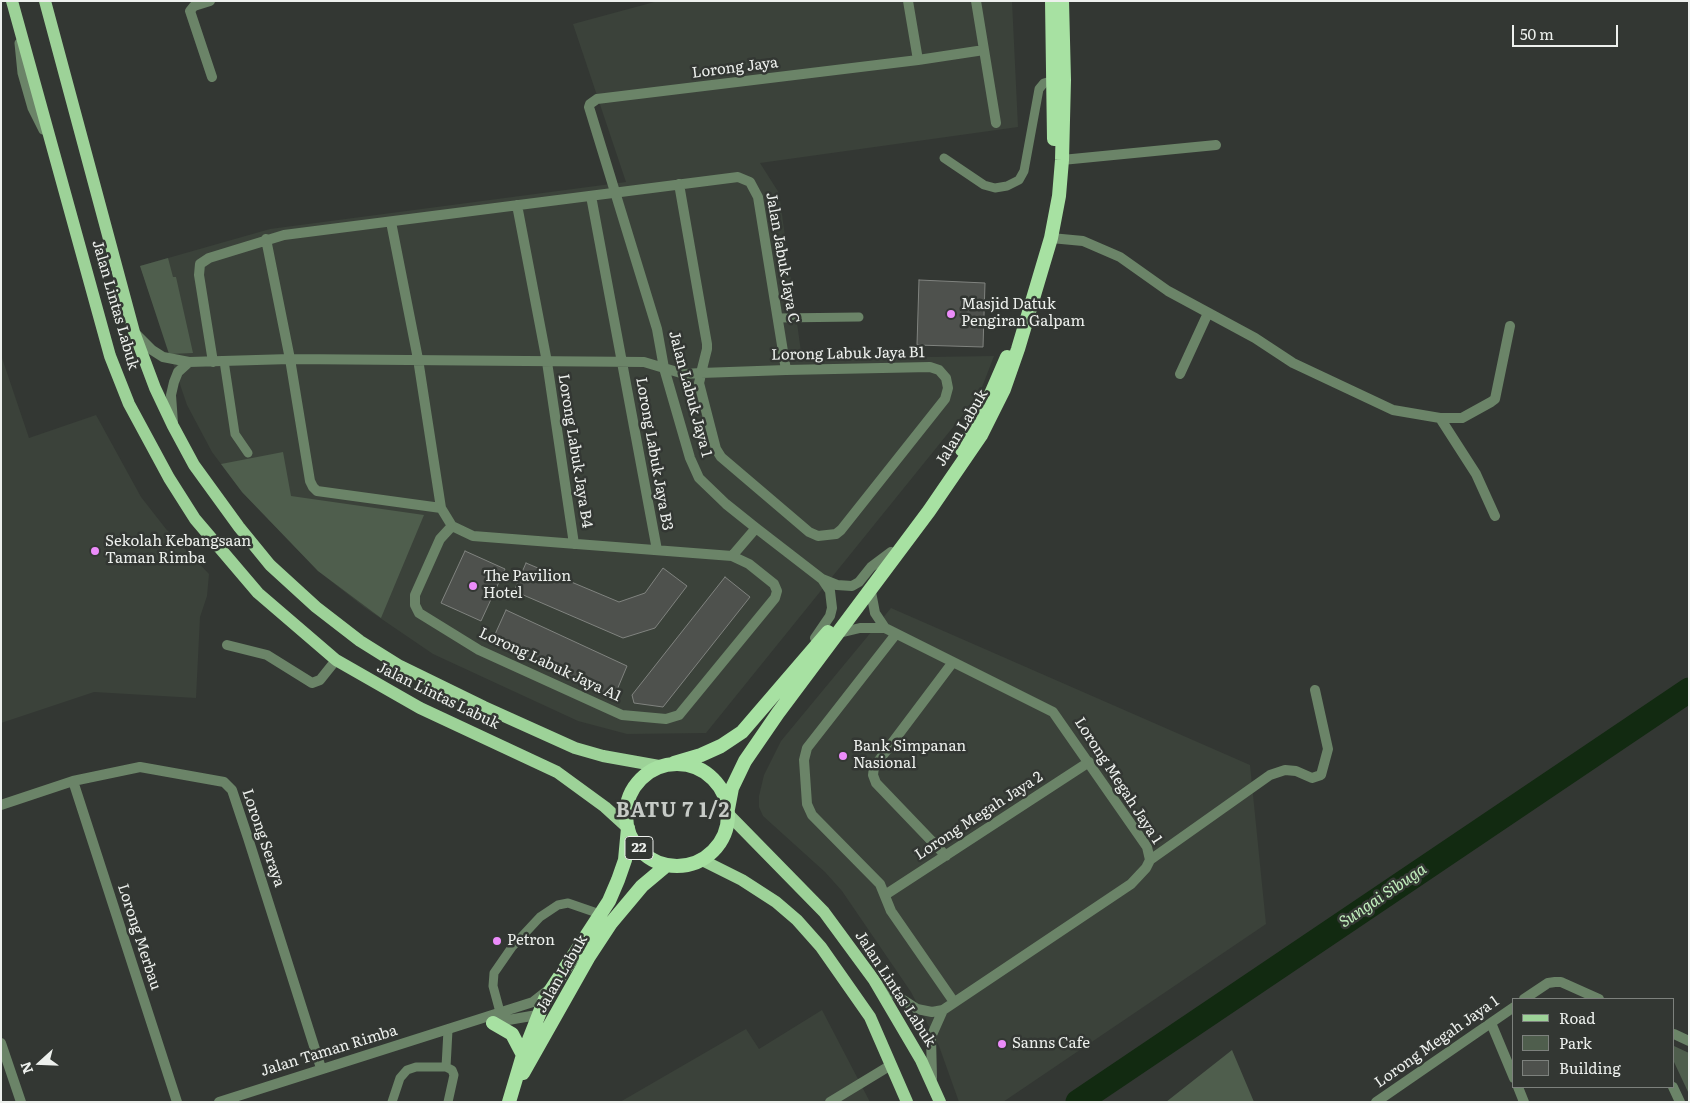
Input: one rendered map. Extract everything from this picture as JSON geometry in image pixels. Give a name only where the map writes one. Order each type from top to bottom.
[{"type":"highway","name":"Jalan Labuk","points":[[674,763],[722,746],[742,732],[797,670],[891,552],[962,450],[986,403],[1014,340],[1038,258],[1046,220],[1054,158],[1052,1]]},
{"type":"highway","name":"Jalan Labuk","points":[[728,812],[732,788],[745,761],[778,712],[912,536],[981,435],[1004,389],[1018,350],[1051,238],[1062,160],[1064,80],[1062,1]]},
{"type":"highway","name":"22","points":[[702,860],[685,865],[667,865],[642,852],[628,828],[626,813],[629,798],[636,784],[646,774],[659,766],[674,763],[690,764],[704,770],[716,781],[724,794],[728,812]]},
{"type":"highway","points":[[702,860],[715,849],[724,836],[728,812]]},
{"type":"highway","points":[[509,1102],[537,1015],[552,986],[600,914],[618,880],[625,860],[628,828]]},
{"type":"highway","name":"Jalan Labuk","points":[[515,1086],[542,1042],[588,958],[612,923],[642,886],[667,865]]},
{"type":"highway","points":[[537,1015],[549,1012],[554,1007],[577,968],[588,958]]},
{"type":"highway","points":[[497,1017],[512,1034],[523,1054]]},
{"type":"main road","name":"Jalan Lintas Labuk","points":[[12,1],[110,356],[129,404],[165,471],[195,519],[258,593],[336,660],[420,708],[557,772],[605,807],[628,828]]},
{"type":"main road","name":"Jalan Lintas Labuk","points":[[45,1],[134,332],[155,388],[194,465],[270,565],[316,607],[360,641],[409,670],[575,748],[603,756],[659,766]]},
{"type":"main road","name":"Jalan Lintas Labuk","points":[[728,812],[824,912],[874,980],[922,1060],[940,1102]]},
{"type":"main road","points":[[702,860],[742,880],[776,902],[797,920],[846,980],[870,1017],[907,1102]]},
{"type":"street","points":[[210,1],[194,6],[190,11],[212,77]]},
{"type":"street","points":[[908,1],[918,60],[984,50]]},
{"type":"street","points":[[976,1],[996,123]]},
{"type":"street","name":"Lorong Jaya","points":[[617,193],[590,111],[590,104],[597,99],[918,60]]},
{"type":"street","points":[[1062,160],[1216,145]]},
{"type":"street","name":"Jalan Jabuk Jaya C","points":[[680,184],[738,176],[750,182],[758,197],[786,370]]},
{"type":"street","points":[[219,361],[199,275],[200,264],[209,258],[266,239],[680,184],[707,344],[701,373]]},
{"type":"street","name":"Jalan Labuk Jaya 1","points":[[617,193],[657,329],[664,368],[690,458],[699,478],[726,504],[822,579]]},
{"type":"street","name":"Lorong Labuk Jaya B3","points":[[591,196],[656,550]]},
{"type":"street","name":"Lorong Labuk Jaya B4","points":[[517,205],[547,362],[574,544]]},
{"type":"street","points":[[391,222],[418,359],[441,508],[452,526],[473,536],[732,556],[756,528]]},
{"type":"street","points":[[1051,238],[1083,241],[1120,257],[1168,291],[1256,338],[1293,363],[1393,410],[1440,418],[1462,418],[1495,399],[1510,326]]},
{"type":"street","points":[[266,239],[290,359],[312,487],[317,491],[441,508]]},
{"type":"street","points":[[1180,374],[1208,313]]},
{"type":"street","name":"Lorong Labuk Jaya B1","points":[[134,332],[152,350],[163,357],[189,362],[290,359],[644,362],[684,374],[701,373],[786,370],[930,367],[939,370],[946,378],[948,388],[945,399],[842,530],[827,536],[818,536],[809,532],[721,457],[716,449],[699,383],[701,373]]},
{"type":"street","points":[[173,426],[172,395],[174,382],[178,372],[189,362]]},
{"type":"street","points":[[1440,418],[1476,474],[1495,516]]},
{"type":"street","name":"Lorong Labuk Jaya A1","points":[[452,526],[440,539],[415,595],[415,605],[420,613],[479,650],[622,715],[666,720],[679,715],[776,594],[774,584],[749,564],[732,556]]},
{"type":"street","points":[[822,579],[837,585],[852,586],[891,552]]},
{"type":"street","points":[[797,670],[807,649],[830,616],[832,598],[822,579]]},
{"type":"street","points":[[870,592],[875,613],[885,628]]},
{"type":"street","name":"Lorong Megah Jaya 1","points":[[839,633],[860,628],[885,628],[1053,712],[1147,847],[1150,860],[1146,868],[1131,884],[943,1010]]},
{"type":"street","points":[[896,634],[812,740],[804,760],[807,804],[812,815],[880,884],[892,911],[954,1002]]},
{"type":"street","points":[[227,644],[267,655],[312,682],[320,680],[336,660]]},
{"type":"street","points":[[946,856],[876,783],[872,774],[874,767],[953,662]]},
{"type":"street","points":[[1150,860],[1270,775],[1285,770],[1296,771],[1312,778],[1321,774],[1328,749],[1315,690]]},
{"type":"street","name":"Lorong Megah Jaya 2","points":[[885,896],[1089,762]]},
{"type":"street","name":"Lorong Seraya","points":[[1,805],[73,781],[140,767],[216,779],[224,782],[232,790],[321,1068]]},
{"type":"street","name":"Lorong Merbau","points":[[73,781],[178,1102]]},
{"type":"street","points":[[874,980],[917,1009],[932,1012],[943,1010]]},
{"type":"street","points":[[1526,998],[1548,983],[1562,982],[1597,998]]},
{"type":"street","name":"Jalan Taman Rimba","points":[[218,1102],[321,1068],[497,1017],[533,1002],[552,986]]},
{"type":"street","name":"Lorong Megah Jaya 1","points":[[1376,1102],[1512,1008]]},
{"type":"street","points":[[932,1084],[929,1048],[931,1037],[943,1010]]},
{"type":"street","name":"Jalan Taman Rimba","points":[[497,1017],[537,1015]]},
{"type":"street","points":[[1491,1023],[1512,1073]]},
{"type":"street","points":[[1675,1034],[1689,1040]]},
{"type":"street","points":[[1,1043],[20,1102]]},
{"type":"street","points":[[830,1102],[891,1065]]},
{"type":"street","points":[[1518,1088],[1524,1102]]},
{"type":"street","points":[[1673,1088],[1680,1102]]},
{"type":"lane","points":[[944,158],[984,186],[995,188],[1007,186],[1019,180],[1024,171],[1039,89],[1044,83],[1054,80]]},
{"type":"lane","points":[[778,318],[859,317]]},
{"type":"lane","points":[[219,361],[235,434],[248,453]]},
{"type":"lane","points":[[497,1017],[493,986],[494,973],[512,947],[540,917],[558,905],[568,903],[600,914]]},
{"type":"lane","points":[[446,1067],[448,1030]]},
{"type":"lane","points":[[392,1102],[400,1078],[407,1070],[416,1067],[446,1067],[452,1070],[454,1075],[448,1102]]},
{"type":"lane","points":[[504,1102],[515,1086]]},
{"type":"shaded area","points":[[658,1],[1012,1],[1018,127],[760,163],[779,193],[802,359],[994,356],[979,395],[706,733],[627,734],[578,721],[433,654],[364,607],[318,571],[242,492],[212,452],[187,405],[140,266],[270,229],[626,182],[573,24]]},
{"type":"shaded area","name":"Sekolah Kebangsaan Taman Rimba","points":[[1,355],[29,438],[96,415],[141,497],[166,529],[209,574],[207,596],[200,617],[196,698],[94,692],[1,723]]},
{"type":"shaded area","points":[[891,608],[1250,765],[1266,924],[1003,1102],[959,1102],[939,1046],[911,992],[842,891],[825,872],[763,816],[759,807],[759,796],[764,775],[781,741]]},
{"type":"shaded area","points":[[822,1010],[870,1102],[620,1102],[746,1029],[759,1049]]},
{"type":"green space","points":[[168,258],[173,277],[176,277],[193,353],[169,354],[140,266]]},
{"type":"green space","points":[[283,452],[291,496],[424,515],[381,618],[318,571],[242,492],[221,464]]},
{"type":"green space","points":[[1675,1046],[1689,1053],[1689,1094],[1675,1064]]},
{"type":"green space","points":[[1232,1050],[1254,1102],[1166,1102]]},
{"type":"building","name":"Masjid Datuk Pengiran Galpam","points":[[919,280],[985,283],[983,347],[917,345]]},
{"type":"building","name":"The Pavilion Hotel","points":[[465,551],[505,569],[481,621],[441,603]]},
{"type":"building","points":[[526,563],[619,602],[645,593],[663,568],[687,586],[655,628],[623,638],[514,591]]},
{"type":"building","points":[[725,577],[750,597],[663,707],[634,703],[632,695]]},
{"type":"building","points":[[506,610],[627,666],[614,697],[492,641]]},
{"type":"waterway","name":"Sungai Sibuga","points":[[1078,1102],[1689,690]]},
{"type":"place","name":"Masjid Datuk Pengiran Galpam","points":[[951,314]]},
{"type":"place","name":"Sekolah Kebangsaan Taman Rimba","points":[[95,551]]},
{"type":"place","name":"The Pavilion Hotel","points":[[473,586]]},
{"type":"place","name":"Bank Simpanan Nasional","points":[[843,756]]},
{"type":"place","name":"Petron","points":[[497,941]]},
{"type":"place","name":"Sanns Cafe","points":[[1002,1044]]},
{"type":"district","name":"BATU 7 1/2","points":[[673,811]]}]
